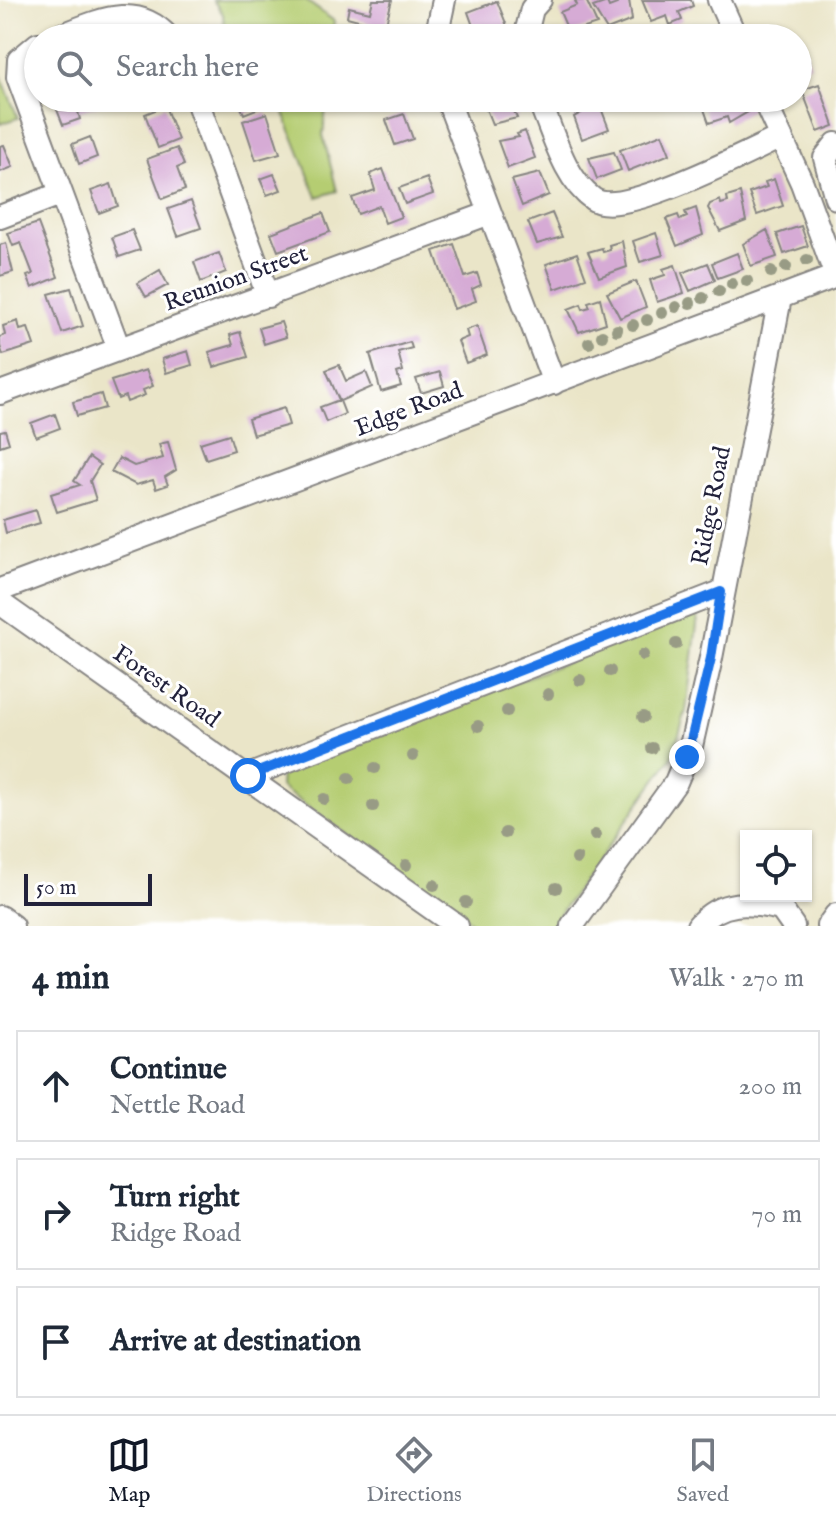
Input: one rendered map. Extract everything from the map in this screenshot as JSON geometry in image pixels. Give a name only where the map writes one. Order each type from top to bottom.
[{"type":"street","points":[[439,24],[444,0]]},
{"type":"street","points":[[528,24],[532,9],[540,0]]},
{"type":"street","points":[[719,0],[730,24]]},
{"type":"street","points":[[96,24],[128,13],[146,16],[154,24]]},
{"type":"street","points":[[24,54],[16,72],[24,94]]},
{"type":"street","points":[[30,112],[119,349]]},
{"type":"street","points":[[201,112],[268,296]]},
{"type":"street","points":[[452,112],[554,383]]},
{"type":"street","points":[[544,112],[574,177],[593,199],[604,204],[632,201],[781,137]]},
{"type":"street","points":[[769,112],[836,276]]},
{"type":"street","points":[[836,144],[825,158],[836,198]]},
{"type":"street","points":[[0,217],[60,194]]},
{"type":"street","name":"Reunion Street","points":[[0,393],[490,213]]},
{"type":"street","name":"Edge Road","points":[[0,590],[836,276]]},
{"type":"street","name":"Ridge Road","points":[[572,926],[681,776],[711,658],[721,592],[780,298]]},
{"type":"street","points":[[248,776],[721,592]]},
{"type":"street","name":"Forest Road","points":[[0,603],[457,926]]},
{"type":"street","points":[[698,926],[718,908],[741,904],[781,909],[793,926]]},
{"type":"street","points":[[828,926],[836,915]]},
{"type":"street","points":[[0,917],[12,926]]},
{"type":"green space","points":[[213,0],[305,0],[334,21],[334,24],[224,24],[223,14]]},
{"type":"green space","points":[[0,73],[18,118],[0,124]]},
{"type":"green space","points":[[284,112],[325,112],[323,135],[337,191],[317,197]]},
{"type":"green space","points":[[692,614],[698,617],[686,711],[672,757],[551,926],[477,926],[280,787],[281,772]]},
{"type":"building","points":[[373,0],[392,0],[386,24],[347,17],[349,7],[370,12]]},
{"type":"building","points":[[586,0],[597,24],[565,24],[560,12],[577,5],[575,1]]},
{"type":"building","points":[[616,0],[629,0],[632,20],[622,24],[603,24],[593,7],[607,2],[609,7],[617,4]]},
{"type":"building","points":[[642,0],[691,0],[693,6],[679,12],[682,20],[670,24],[667,16],[651,22]]},
{"type":"building","points":[[497,1],[506,24],[472,24],[468,12]]},
{"type":"building","points":[[819,84],[834,126],[818,132],[810,112],[812,86]]},
{"type":"building","points":[[58,112],[78,112],[80,119],[63,125]]},
{"type":"building","points":[[167,112],[178,140],[158,148],[145,114]]},
{"type":"building","points":[[487,112],[514,112],[517,118],[492,124]]},
{"type":"building","points":[[583,112],[602,112],[609,129],[582,139],[574,117]]},
{"type":"building","points":[[705,112],[748,112],[729,123],[727,117],[709,123]]},
{"type":"building","points":[[267,113],[280,153],[256,160],[243,121]]},
{"type":"building","points":[[404,114],[413,139],[395,145],[386,120]]},
{"type":"building","points":[[525,131],[535,158],[508,168],[498,141],[519,137],[517,134]]},
{"type":"building","points":[[662,134],[670,154],[628,171],[620,150]]},
{"type":"building","points":[[90,137],[97,157],[79,164],[72,144]]},
{"type":"building","points":[[4,145],[13,167],[0,172],[0,146]]},
{"type":"building","points":[[177,148],[184,165],[177,168],[185,190],[162,199],[147,159]]},
{"type":"building","points":[[614,152],[621,170],[597,179],[589,158]]},
{"type":"building","points":[[383,169],[401,217],[385,223],[379,206],[358,214],[352,198],[375,190],[370,174]]},
{"type":"building","points":[[540,173],[549,195],[522,206],[512,180]]},
{"type":"building","points":[[274,174],[281,190],[267,195],[260,179]]},
{"type":"building","points":[[427,178],[433,194],[405,204],[399,188]]},
{"type":"building","points":[[774,179],[783,206],[757,215],[749,193],[767,187],[765,182]]},
{"type":"building","points":[[111,184],[118,206],[99,213],[91,191]]},
{"type":"building","points":[[740,193],[746,221],[720,231],[708,208],[710,204],[720,200],[721,204],[728,202],[727,197]]},
{"type":"building","points":[[191,201],[201,228],[178,236],[168,209]]},
{"type":"building","points":[[696,208],[703,235],[677,246],[666,219],[678,215],[680,220],[687,217],[685,212]]},
{"type":"building","points":[[323,213],[330,232],[278,251],[271,233]]},
{"type":"building","points":[[552,213],[562,237],[537,244],[528,222]]},
{"type":"building","points":[[38,223],[58,277],[32,288],[27,276],[33,274],[21,243],[13,246],[8,233]]},
{"type":"building","points":[[801,226],[808,246],[784,254],[777,234]]},
{"type":"building","points":[[132,230],[140,250],[119,257],[112,237]]},
{"type":"building","points":[[767,230],[777,257],[751,266],[743,244]]},
{"type":"building","points":[[656,233],[663,255],[640,262],[633,241]]},
{"type":"building","points":[[622,241],[627,267],[599,277],[588,252],[602,248],[603,252],[610,250],[609,245]]},
{"type":"building","points":[[6,243],[13,272],[0,276],[0,245]]},
{"type":"building","points":[[454,244],[465,277],[477,273],[481,285],[472,289],[476,301],[454,309],[434,251]]},
{"type":"building","points":[[219,253],[226,272],[201,282],[194,262]]},
{"type":"building","points":[[577,253],[586,278],[555,289],[546,264]]},
{"type":"building","points":[[737,253],[743,269],[718,278],[712,263]]},
{"type":"building","points":[[708,263],[715,280],[690,291],[682,273]]},
{"type":"building","points":[[675,265],[684,293],[657,302],[650,280],[665,275],[663,269]]},
{"type":"building","points":[[160,270],[168,285],[146,297],[138,283]]},
{"type":"building","points":[[636,281],[646,307],[620,318],[607,293]]},
{"type":"building","points":[[71,288],[83,326],[62,333],[49,294]]},
{"type":"building","points":[[600,298],[606,323],[579,332],[568,309],[581,304],[583,309],[590,307],[588,302]]},
{"type":"building","points":[[18,321],[20,330],[28,328],[34,345],[3,355],[0,337],[5,335],[3,326]]},
{"type":"building","points":[[281,322],[286,337],[264,344],[259,328]]},
{"type":"building","points":[[477,326],[487,355],[466,363],[458,341],[468,337],[466,330]]},
{"type":"building","points":[[240,332],[248,357],[214,367],[209,352],[233,345],[230,335]]},
{"type":"building","points":[[410,342],[412,348],[398,352],[403,371],[397,373],[401,386],[381,392],[370,354]]},
{"type":"building","points":[[188,351],[192,365],[166,373],[162,359]]},
{"type":"building","points":[[339,365],[346,381],[366,372],[372,387],[340,401],[345,414],[326,422],[320,407],[339,400],[326,370]]},
{"type":"building","points":[[146,370],[153,386],[143,390],[145,395],[127,402],[125,396],[118,399],[111,381]]},
{"type":"building","points":[[440,372],[444,386],[421,393],[416,379]]},
{"type":"building","points":[[101,394],[105,408],[77,416],[73,402]]},
{"type":"building","points":[[284,408],[289,425],[253,435],[248,419]]},
{"type":"building","points":[[55,414],[60,428],[36,437],[31,423]]},
{"type":"building","points":[[5,430],[9,443],[0,446],[0,431]]},
{"type":"building","points":[[229,434],[234,450],[206,459],[200,443]]},
{"type":"building","points":[[168,442],[176,470],[165,477],[168,485],[156,489],[153,480],[136,485],[111,472],[119,458],[134,466],[163,458],[159,444]]},
{"type":"building","points":[[89,457],[100,465],[90,481],[96,500],[57,512],[51,494],[80,485],[74,481]]},
{"type":"building","points":[[36,510],[40,523],[6,533],[3,520]]},
{"type":"route","points":[[248,776],[721,592],[711,658],[687,757]]}]
